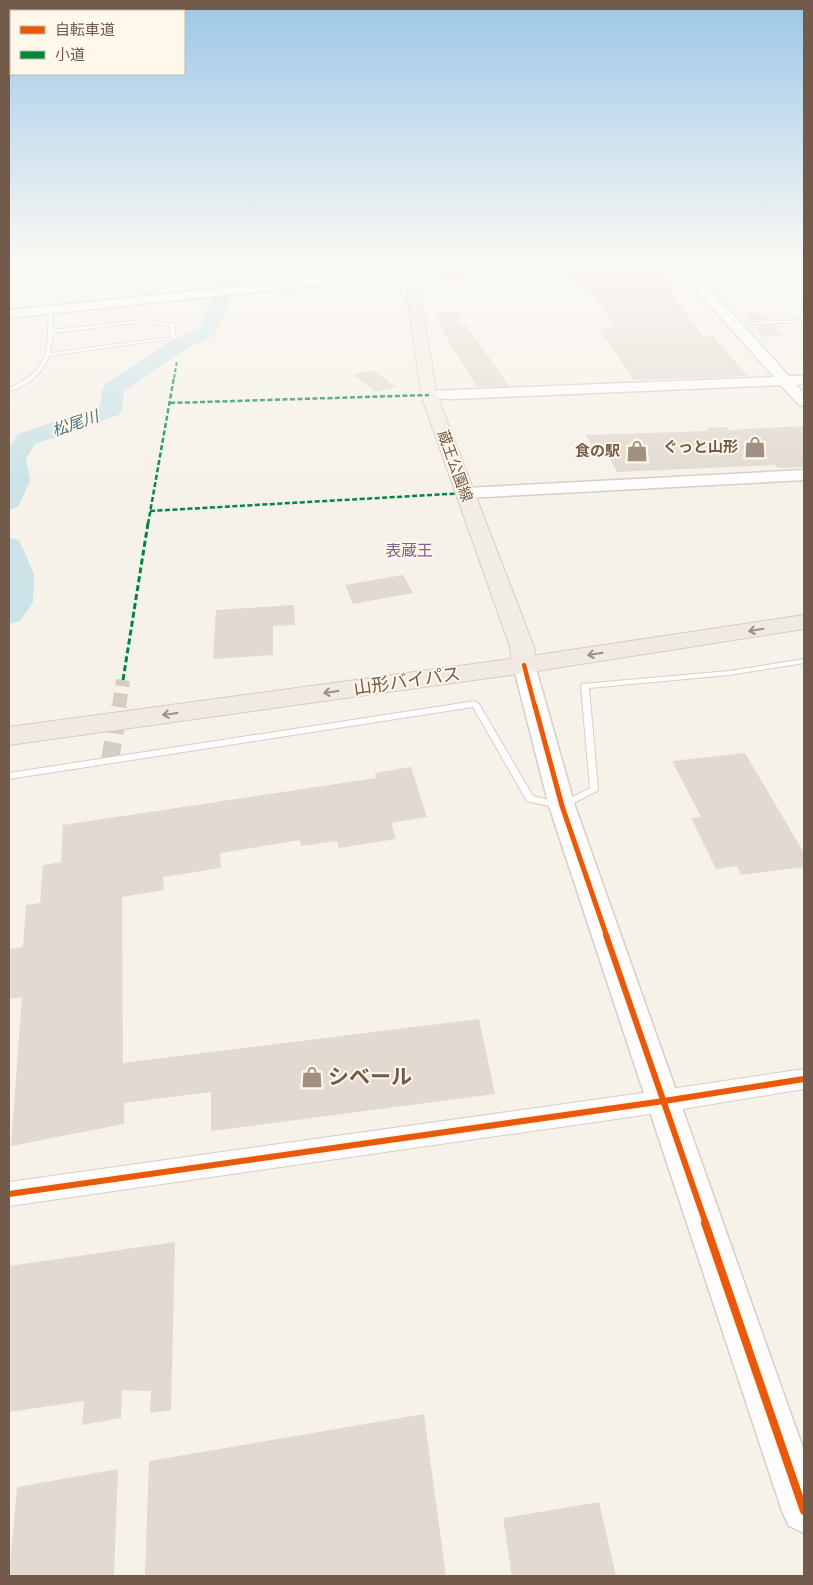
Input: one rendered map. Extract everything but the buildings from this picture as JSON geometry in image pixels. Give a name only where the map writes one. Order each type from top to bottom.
[{"type":"highway","name":"山形バイパス","points":[[9,736],[523,656],[804,606]]},
{"type":"highway","name":"山形バイパス","points":[[9,718],[804,622]]},
{"type":"main road","name":"蔵王公園線","points":[[421,336],[429,395],[466,493],[523,656]]},
{"type":"street","points":[[744,336],[804,402]]},
{"type":"street","points":[[429,395],[804,380]]},
{"type":"street","points":[[466,493],[804,476]]},
{"type":"street","points":[[523,656],[562,806],[804,1511]]},
{"type":"street","points":[[9,1194],[664,1101],[804,1079]]},
{"type":"lane","points":[[9,390],[31,380],[43,368],[50,336]]},
{"type":"lane","points":[[47,354],[174,338],[174,336]]},
{"type":"lane","points":[[9,776],[475,704],[530,799],[562,806],[594,789],[585,686],[729,673],[804,661]]},
{"type":"waterway","name":"松尾川","points":[[9,502],[18,481],[14,459],[26,439],[111,410],[113,389],[178,345],[198,336]]},
{"type":"waterway","name":"松尾川","points":[[9,546],[20,574],[18,602],[9,615]]},
{"type":"tunnel","points":[[119,707],[123,680]]},
{"type":"tunnel","points":[[110,760],[119,706]]},
{"type":"marked path","points":[[123,680],[150,511],[177,361]]},
{"type":"marked path","points":[[170,403],[429,395]]},
{"type":"marked path","points":[[150,511],[466,493]]},
{"type":"cycle path","points":[[524,665],[562,806],[804,1511]]},
{"type":"cycle path","points":[[9,1194],[664,1101],[804,1079]]},
{"type":"place","name":"ぐっと山形","points":[[755,447]]},
{"type":"place","name":"食の駅","points":[[637,451]]},
{"type":"place","name":"シベール","points":[[312,1077]]},
{"type":"district","name":"表蔵王","points":[[409,550]]}]
